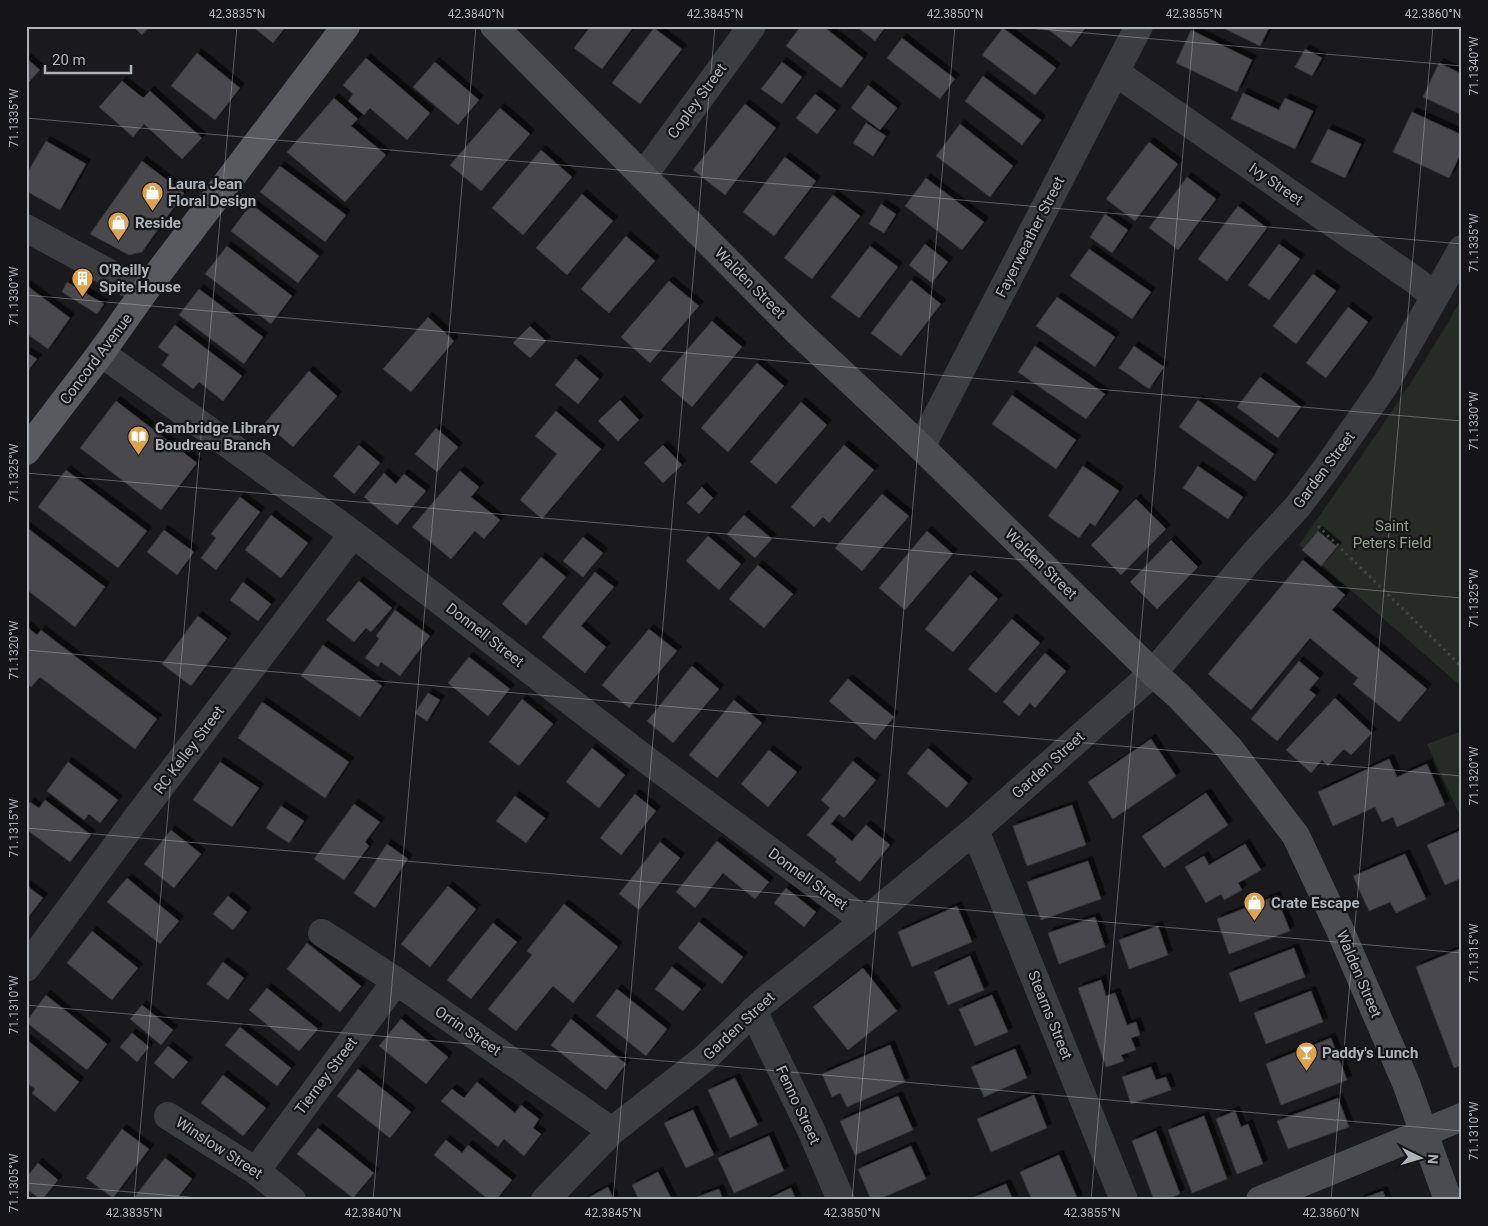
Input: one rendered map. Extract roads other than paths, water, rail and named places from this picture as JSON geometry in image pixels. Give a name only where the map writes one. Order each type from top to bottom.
[{"type":"main road","name":"Concord Avenue","points":[[26,451],[346,26]]},
{"type":"street","name":"Walden Street","points":[[494,26],[797,331],[1179,696],[1229,748],[1296,836],[1340,930],[1402,1074],[1448,1200]]},
{"type":"street","name":"Copley Street","points":[[643,176],[752,26]]},
{"type":"street","name":"Fayerweather Street","points":[[921,448],[1139,26]]},
{"type":"street","name":"Ivy Street","points":[[1115,72],[1416,281],[1435,297]]},
{"type":"street","points":[[26,228],[144,292]]},
{"type":"street","name":"Garden Street","points":[[545,1200],[612,1131],[705,1058],[753,1011],[866,921],[975,830],[1153,673],[1253,555],[1298,506],[1384,386],[1462,249]]},
{"type":"street","name":"Donnell Street","points":[[101,353],[353,534],[648,761],[866,921]]},
{"type":"street","name":"RC Kelley Street","points":[[26,968],[353,534]]},
{"type":"street","name":"Stearns Street","points":[[975,830],[1124,1200]]},
{"type":"street","name":"Orrin Street","points":[[322,934],[396,982],[612,1131]]},
{"type":"street","name":"Tierney Street","points":[[256,1171],[396,982]]},
{"type":"street","name":"Fenno Street","points":[[753,1011],[811,1130],[841,1200]]},
{"type":"street","name":"Winslow Street","points":[[168,1116],[256,1171],[291,1199]]},
{"type":"street","points":[[1260,1200],[1462,1117]]},
{"type":"place","name":"Laura Jean Floral Design","points":[[152,212]]},
{"type":"place","name":"Reside","points":[[119,242]]},
{"type":"place","name":"O'Reilly Spite House","points":[[83,298]]},
{"type":"place","name":"Cambridge Library Boudreau Branch","points":[[139,456]]},
{"type":"place","name":"Crate Escape","points":[[1255,922]]},
{"type":"place","name":"Paddy's Lunch","points":[[1306,1072]]},
{"type":"park label","name":"Saint Peters Field","points":[[1392,534]]}]
